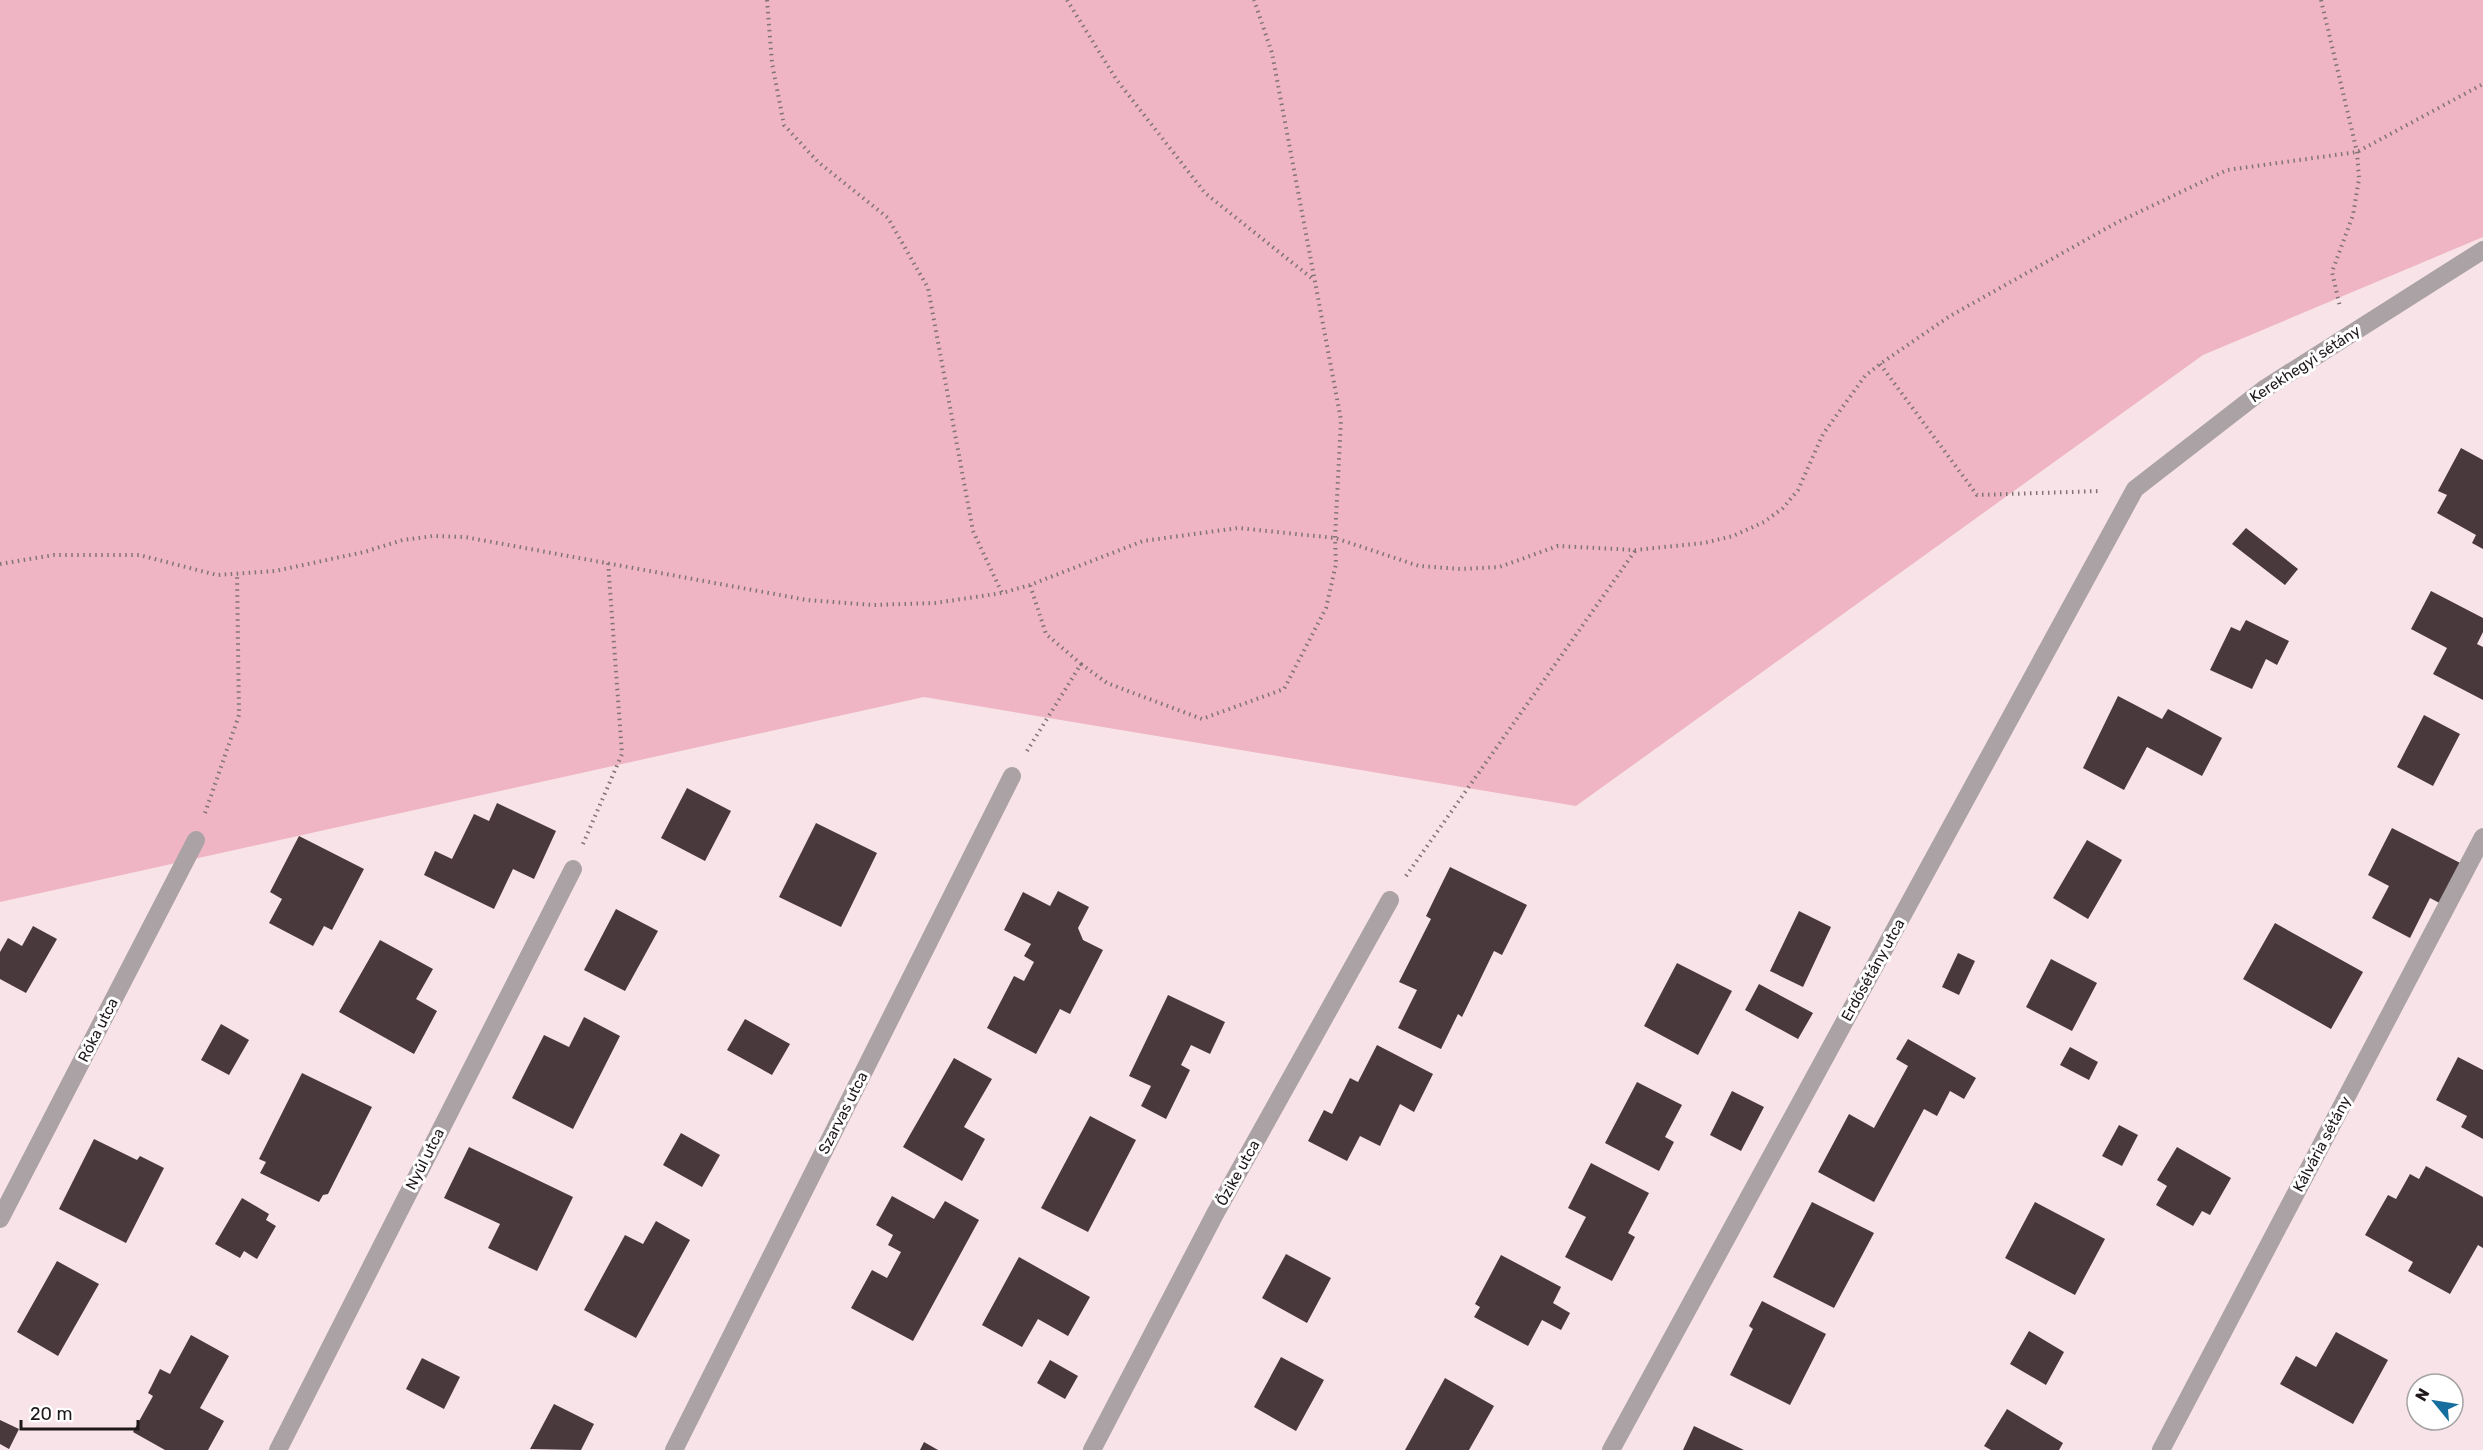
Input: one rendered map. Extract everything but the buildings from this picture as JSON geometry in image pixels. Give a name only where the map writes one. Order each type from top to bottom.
[{"type":"street","name":"Kerekhegyi sétány","points":[[2135,489],[2264,389],[2483,250]]},
{"type":"street","name":"Erdősétány utca","points":[[1611,1450],[2135,489]]},
{"type":"street","name":"Szarvas utca","points":[[674,1450],[1012,776]]},
{"type":"street","name":"Kálvária sétány","points":[[2162,1450],[2483,837]]},
{"type":"street","name":"Róka utca","points":[[0,1219],[196,840]]},
{"type":"street","name":"Nyúl utca","points":[[278,1450],[573,869]]},
{"type":"street","name":"Őzike utca","points":[[1092,1450],[1215,1214],[1390,900]]},
{"type":"path","points":[[767,0],[772,63],[784,125],[818,162],[888,218],[928,288],[973,531],[1002,593]]},
{"type":"path","points":[[1067,0],[1116,79],[1205,193],[1315,281]]},
{"type":"path","points":[[1030,585],[1046,634],[1082,664],[1107,683],[1202,719],[1284,689],[1326,608],[1336,564],[1335,538],[1341,420],[1272,53],[1254,0]]},
{"type":"path","points":[[2321,0],[2357,152],[2359,180],[2353,215],[2332,272],[2347,337]]},
{"type":"path","points":[[0,564],[54,555],[140,555],[217,575],[275,571],[364,552],[403,540],[433,536],[465,537],[807,600],[873,605],[935,603],[1002,593],[1030,585],[1143,541],[1238,528],[1335,538],[1419,566],[1461,569],[1499,567],[1558,546],[1635,550],[1704,543],[1733,536],[1764,522],[1784,508],[1798,490],[1823,434],[1860,383],[1880,364],[1950,316],[2116,223],[2227,170],[2357,152],[2483,84]]},
{"type":"path","points":[[1880,364],[1977,495],[2135,489]]},
{"type":"path","points":[[1390,900],[1635,550]]},
{"type":"path","points":[[573,869],[622,754],[608,562]]},
{"type":"path","points":[[196,840],[239,715],[237,573]]},
{"type":"path","points":[[1012,776],[1082,664]]},
{"type":"shaded area","points":[[0,0],[2483,0],[2483,237],[2203,355],[1576,806],[924,697],[0,902]]}]
